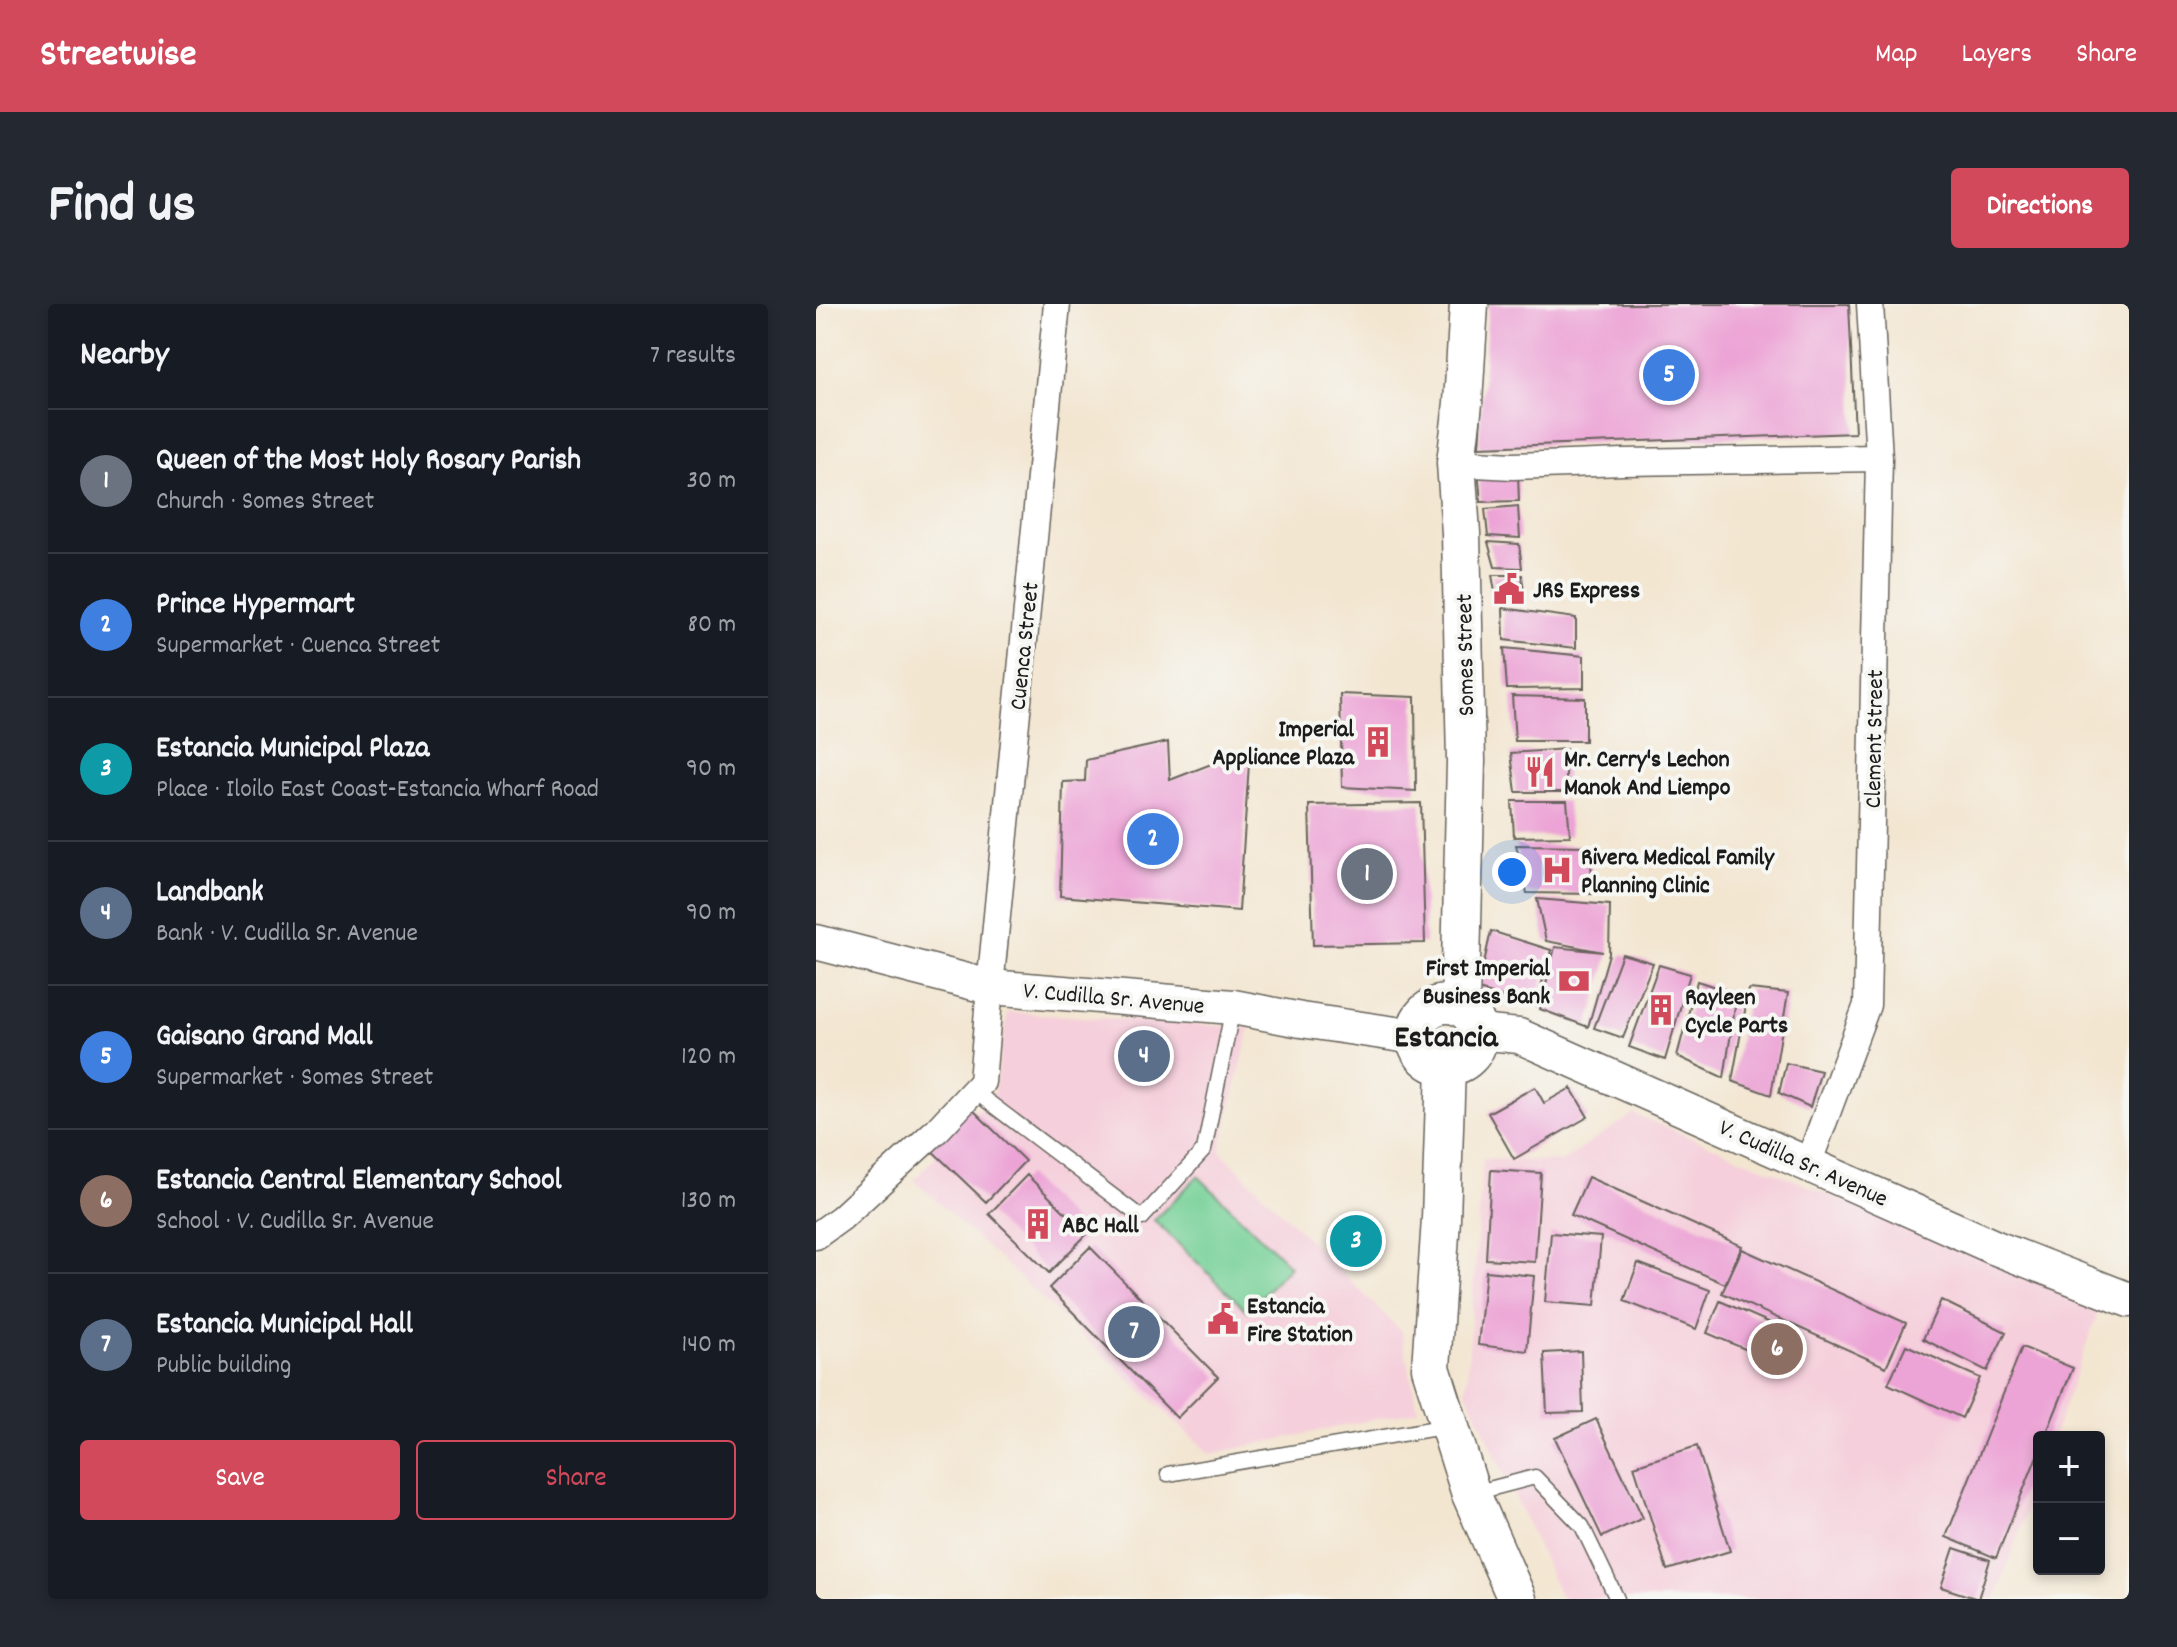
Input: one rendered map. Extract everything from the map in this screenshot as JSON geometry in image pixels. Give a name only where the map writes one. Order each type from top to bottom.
[{"type":"main road","name":"Somes Street","points":[[1469,304],[1456,463],[1461,533],[1469,1019]]},
{"type":"main road","points":[[1452,1004],[1469,1019],[1478,1043],[1474,1053],[1456,1065],[1446,1067],[1428,1061],[1416,1037],[1420,1019],[1434,1007],[1452,1004]]},
{"type":"main road","points":[[1446,1067],[1441,1219],[1431,1368],[1471,1494],[1517,1599]]},
{"type":"street","name":"Cuenca Street","points":[[974,1091],[982,1082],[1057,304]]},
{"type":"street","name":"Clement Street","points":[[1808,1164],[1867,1005],[1879,458],[1870,304]]},
{"type":"street","points":[[1456,463],[1513,466],[1879,458]]},
{"type":"street","name":"V. Cudilla Sr. Avenue","points":[[816,942],[990,987],[1233,1007],[1416,1037]]},
{"type":"street","name":"V. Cudilla Sr. Avenue","points":[[1469,1019],[1519,1036],[1996,1248],[2129,1300]]},
{"type":"street","points":[[816,1236],[841,1218],[974,1091]]},
{"type":"lane","points":[[974,1091],[1142,1218],[1204,1150],[1233,1007]]},
{"type":"lane","points":[[1168,1474],[1450,1426]]},
{"type":"lane","points":[[1471,1494],[1535,1477],[1582,1526],[1617,1599]]},
{"type":"shaded area","points":[[1008,1012],[1250,1028],[1220,1151],[1401,1331],[1418,1410],[1210,1454],[914,1180],[994,1092]]},
{"type":"shaded area","points":[[1634,1114],[2100,1307],[2055,1431],[2033,1431],[2033,1494],[1995,1599],[1562,1599],[1466,1391],[1483,1158],[1561,1162]]},
{"type":"green space","points":[[1198,1176],[1290,1266],[1247,1311],[1154,1220]]},
{"type":"building","points":[[1488,304],[1849,304],[1855,433],[1479,447]]},
{"type":"building","points":[[1478,470],[1518,474],[1519,501],[1481,502]]},
{"type":"building","points":[[1518,506],[1520,538],[1488,536],[1485,509]]},
{"type":"building","points":[[1488,542],[1519,544],[1522,568],[1495,567]]},
{"type":"building","name":"JRS Express","points":[[1492,575],[1522,575],[1525,603],[1497,603]]},
{"type":"building","points":[[1503,608],[1576,618],[1576,648],[1504,640]]},
{"type":"building","points":[[1504,648],[1584,656],[1584,688],[1507,689]]},
{"type":"building","name":"Imperial Appliance Plaza","points":[[1340,694],[1415,697],[1416,791],[1342,787]]},
{"type":"building","points":[[1512,696],[1585,698],[1585,741],[1515,741]]},
{"type":"building","points":[[1168,742],[1170,780],[1250,749],[1239,911],[1060,896],[1063,782],[1085,781],[1086,760]]},
{"type":"building","name":"Mr. Cerry's Lechon Manok And Liempo","points":[[1566,749],[1566,792],[1516,792],[1511,753]]},
{"type":"building","points":[[1512,801],[1567,801],[1570,836],[1514,837]]},
{"type":"building","points":[[1421,803],[1425,943],[1313,945],[1309,805]]},
{"type":"building","name":"Rivera Medical Family Planning Clinic","points":[[1516,845],[1589,846],[1594,894],[1527,893]]},
{"type":"building","points":[[1537,899],[1610,905],[1609,954],[1588,1027],[1540,1009],[1555,947],[1603,952],[1546,941]]},
{"type":"building","points":[[1491,931],[1551,950],[1536,1006],[1478,990]]},
{"type":"building","points":[[1622,954],[1653,963],[1623,1038],[1594,1028]]},
{"type":"building","name":"Rayleen Cycle Parts","points":[[1659,965],[1690,974],[1665,1060],[1629,1047]]},
{"type":"building","points":[[1697,981],[1737,994],[1724,1078],[1677,1056]]},
{"type":"building","points":[[1749,989],[1788,993],[1771,1095],[1732,1081]]},
{"type":"building","points":[[1786,1063],[1821,1071],[1810,1107],[1779,1093]]},
{"type":"building","points":[[1535,1087],[1544,1103],[1571,1088],[1588,1117],[1514,1159],[1488,1113]]},
{"type":"building","points":[[968,1105],[1025,1161],[986,1202],[928,1147]]},
{"type":"building","points":[[1491,1170],[1541,1173],[1535,1262],[1486,1259]]},
{"type":"building","name":"ABC Hall","points":[[1027,1175],[1087,1234],[1049,1273],[989,1214]]},
{"type":"building","points":[[1588,1177],[1742,1246],[1725,1284],[1571,1215]]},
{"type":"building","points":[[1551,1233],[1601,1237],[1595,1306],[1545,1302]]},
{"type":"building","points":[[1090,1247],[1218,1377],[1177,1418],[1049,1288]]},
{"type":"building","points":[[1742,1249],[1906,1323],[1886,1367],[1722,1293]]},
{"type":"building","points":[[1638,1263],[1710,1290],[1696,1329],[1624,1301]]},
{"type":"building","points":[[1486,1271],[1534,1276],[1527,1351],[1478,1345]]},
{"type":"building","points":[[1941,1300],[2006,1332],[1987,1371],[1923,1339]]},
{"type":"building","points":[[1720,1301],[1798,1335],[1785,1366],[1707,1333]]},
{"type":"building","points":[[1906,1345],[1980,1378],[1962,1418],[1888,1384]]},
{"type":"building","points":[[2022,1347],[2073,1368],[2047,1431],[2033,1431],[2033,1466],[1996,1558],[1946,1537]]},
{"type":"building","points":[[1581,1351],[1583,1412],[1547,1413],[1544,1353]]},
{"type":"building","points":[[1596,1419],[1643,1518],[1602,1537],[1555,1438]]},
{"type":"building","points":[[1697,1446],[1730,1551],[1667,1570],[1634,1466]]},
{"type":"building","points":[[1954,1548],[1990,1560],[1978,1599],[1941,1587]]},
{"type":"place","name":"Gaisano Grand Mall","points":[[1669,375]]},
{"type":"place","name":"JRS Express","points":[[1509,589]]},
{"type":"place","name":"Imperial Appliance Plaza","points":[[1378,742]]},
{"type":"place","name":"Mr. Cerry's Lechon Manok And Liempo","points":[[1540,772]]},
{"type":"place","name":"Prince Hypermart","points":[[1153,839]]},
{"type":"place","name":"Rivera Medical Family Planning Clinic","points":[[1557,870]]},
{"type":"place","name":"Queen of the Most Holy Rosary Parish","points":[[1367,874]]},
{"type":"place","name":"First Imperial Business Bank","points":[[1574,981]]},
{"type":"place","name":"Rayleen Cycle Parts","points":[[1661,1010]]},
{"type":"place","name":"Landbank","points":[[1144,1056]]},
{"type":"place","name":"ABC Hall","points":[[1038,1224]]},
{"type":"place","name":"Estancia Municipal Plaza","points":[[1356,1241]]},
{"type":"place","name":"Estancia Fire Station","points":[[1223,1319]]},
{"type":"place","name":"Estancia Municipal Hall","points":[[1134,1332]]},
{"type":"place","name":"Estancia Central Elementary School","points":[[1777,1349]]},
{"type":"district","name":"Estancia","points":[[1446,1035]]}]
